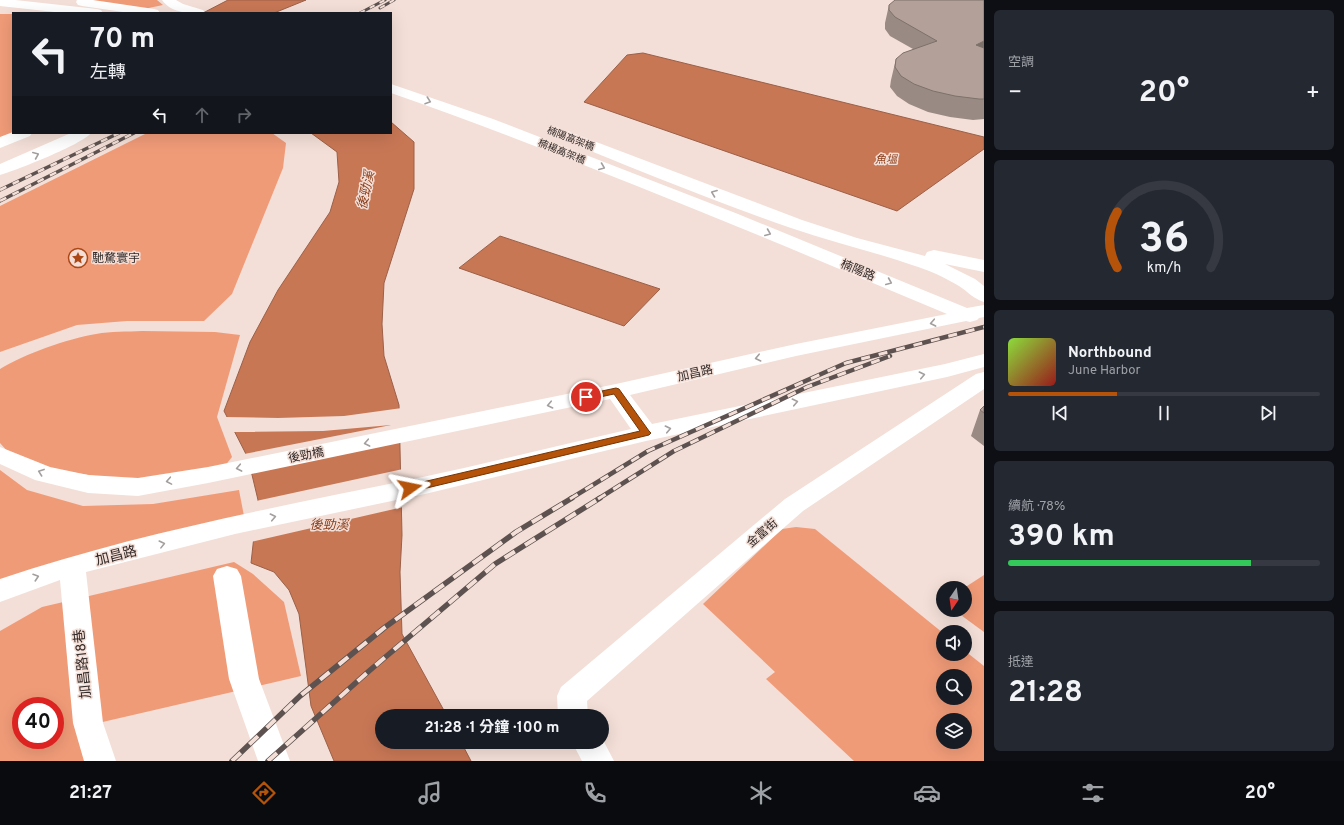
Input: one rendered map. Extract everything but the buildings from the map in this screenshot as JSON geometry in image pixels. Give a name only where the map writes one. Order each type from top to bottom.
[{"type":"street","points":[[62,0],[147,12]]},
{"type":"street","points":[[168,0],[196,12]]},
{"type":"street","points":[[177,12],[202,0]]},
{"type":"street","points":[[0,2],[88,12]]},
{"type":"street","points":[[392,73],[501,111]]},
{"type":"street","name":"楠楊高架橋","points":[[392,88],[488,122],[732,218]]},
{"type":"street","name":"楠陽高架橋","points":[[538,125],[750,207]]},
{"type":"street","points":[[0,143],[22,134]]},
{"type":"street","points":[[0,170],[62,144],[81,134]]},
{"type":"street","points":[[750,207],[846,236],[936,257],[984,266]]},
{"type":"street","points":[[750,207],[832,236],[919,261],[949,272],[976,289],[984,296]]},
{"type":"street","name":"楠陽路","points":[[732,218],[978,316]]},
{"type":"street","points":[[805,248],[824,269]]},
{"type":"street","name":"加昌路","points":[[405,435],[616,391],[796,350],[956,318],[978,316]]},
{"type":"street","points":[[947,370],[984,347]]},
{"type":"street","points":[[616,391],[646,433],[947,370],[984,360]]},
{"type":"street","name":"金富街","points":[[573,709],[572,696],[794,504],[984,378]]},
{"type":"street","name":"加昌路","points":[[0,591],[10,586],[72,566],[235,526],[425,485],[646,433]]},
{"type":"street","name":"後勁橋","points":[[0,455],[44,474],[88,484],[138,487],[208,475],[405,435]]},
{"type":"street","name":"加昌路18巷","points":[[72,566],[88,723],[100,761]]},
{"type":"street","points":[[227,576],[244,680],[274,761]]},
{"type":"street","points":[[592,749],[598,761]]},
{"type":"shaded area","points":[[78,0],[157,0],[163,5],[144,9]]},
{"type":"shaded area","points":[[0,14],[12,14],[12,133],[0,138]]},
{"type":"shaded area","points":[[145,134],[273,134],[286,143],[283,168],[232,294],[204,321],[127,321],[77,325],[0,352],[0,206]]},
{"type":"shaded area","points":[[142,331],[215,332],[240,335],[217,417],[232,457],[224,467],[134,482],[51,469],[8,452],[0,443],[0,369],[33,353],[72,339],[102,333]]},
{"type":"shaded area","points":[[0,470],[27,490],[83,506],[153,504],[239,490],[244,516],[0,584]]},
{"type":"shaded area","points":[[796,527],[815,529],[936,627],[936,661],[972,661],[972,657],[984,666],[984,761],[854,761],[766,679],[775,672],[703,604],[782,529]]},
{"type":"shaded area","points":[[234,562],[253,574],[284,602],[301,676],[81,727],[91,761],[0,761],[0,631],[42,607]]},
{"type":"shaded area","points":[[984,575],[984,632],[964,617],[972,617],[972,583]]},
{"type":"water","points":[[228,0],[306,0],[276,12],[205,12]]},
{"type":"water","name":"魚塭","points":[[643,53],[984,137],[984,149],[897,211],[584,102],[627,55]]},
{"type":"water","name":"後勁溪","points":[[392,123],[414,142],[414,189],[384,283],[382,324],[384,356],[399,405],[402,535],[400,572],[402,634],[443,709],[375,709],[375,749],[465,749],[471,761],[334,761],[311,706],[299,614],[289,590],[274,572],[251,563],[258,500],[248,458],[224,411],[250,342],[278,290],[330,212],[339,182],[337,152],[312,134],[392,134]]},
{"type":"water","points":[[500,236],[660,289],[624,326],[459,268]]},
{"type":"pier","points":[[402,408],[402,441],[249,473],[244,454],[391,425],[323,431],[232,432],[225,417],[278,418],[344,416]]},
{"type":"pier","points":[[403,469],[403,507],[251,542],[256,501]]},
{"type":"railway","points":[[362,12],[385,0]]},
{"type":"railway","points":[[380,8],[394,0]]},
{"type":"railway","points":[[0,190],[117,134]]},
{"type":"railway","points":[[0,201],[132,134]]},
{"type":"railway","points":[[570,499],[648,451],[846,363],[984,327]]},
{"type":"railway","points":[[598,499],[674,451],[807,387],[890,356]]},
{"type":"railway","points":[[232,761],[300,696],[384,628],[516,532],[572,498]]},
{"type":"railway","points":[[268,761],[369,671],[495,564],[600,498]]},
{"type":"place","name":"馳騖寰宇","points":[[78,258]]},
{"type":"route","points":[[410,488],[646,433],[616,391],[586,397]]}]
